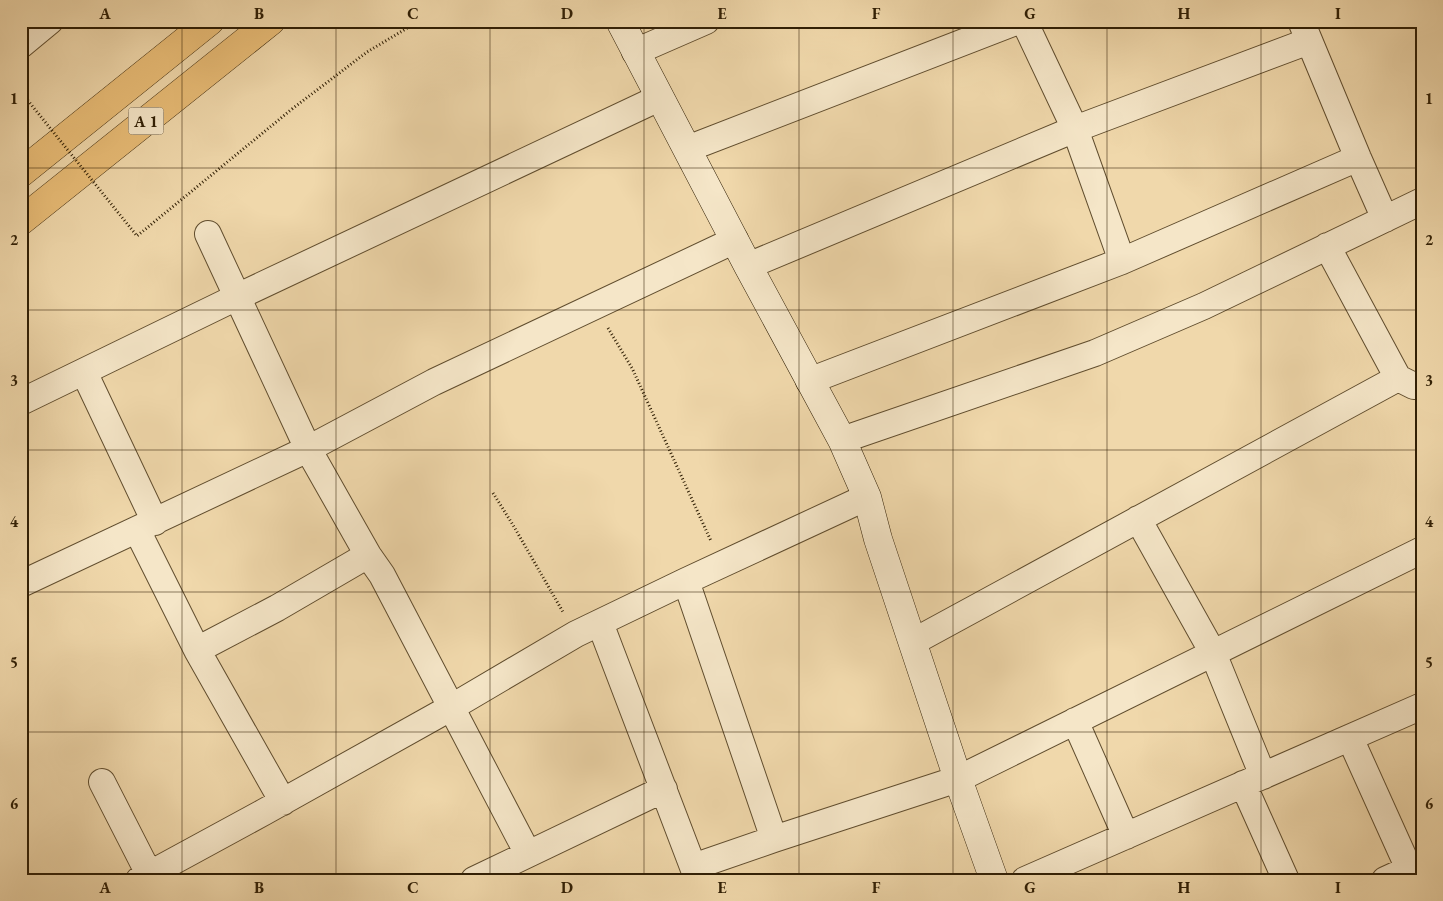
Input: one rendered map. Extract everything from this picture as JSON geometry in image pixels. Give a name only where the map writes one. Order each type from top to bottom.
[{"type":"highway","name":"A 1","points":[[21,173],[210,21]]},
{"type":"highway","name":"A 1","points":[[21,221],[271,21]]},
{"type":"street","points":[[21,44],[50,21]]},
{"type":"street","points":[[620,21],[748,266],[842,440],[867,497],[878,539],[994,880]]},
{"type":"street","points":[[635,52],[706,21]]},
{"type":"street","points":[[687,149],[1018,21]]},
{"type":"street","points":[[1024,21],[1074,129],[1122,261]]},
{"type":"street","points":[[748,266],[1305,31],[1385,219]]},
{"type":"street","points":[[21,402],[237,297],[659,98]]},
{"type":"street","points":[[809,381],[1122,261],[1358,158]]},
{"type":"street","points":[[842,440],[1096,353],[1204,306],[1422,202]]},
{"type":"street","points":[[208,234],[308,449],[368,555],[382,575],[528,854]]},
{"type":"street","points":[[21,584],[308,449],[434,382],[735,240]]},
{"type":"street","points":[[913,642],[1138,519],[1410,382],[1327,246]]},
{"type":"street","points":[[84,372],[197,650],[282,802]]},
{"type":"street","points":[[102,782],[144,877],[452,707],[576,634],[686,580],[867,497]]},
{"type":"street","points":[[1138,519],[1213,653],[1286,880]]},
{"type":"street","points":[[600,623],[696,874],[774,839],[958,778],[1422,550]]},
{"type":"street","points":[[197,650],[277,608],[368,555]]},
{"type":"street","points":[[686,580],[774,839]]},
{"type":"street","points":[[1025,880],[1422,706]]},
{"type":"street","points":[[1075,721],[1126,836]]},
{"type":"street","points":[[1350,738],[1415,870],[1385,880]]},
{"type":"street","points":[[474,880],[664,789]]},
{"type":"path","points":[[21,92],[137,236],[292,109],[367,52],[419,21]]},
{"type":"path","points":[[595,306],[632,368],[721,564]]},
{"type":"path","points":[[493,493],[576,634]]}]
